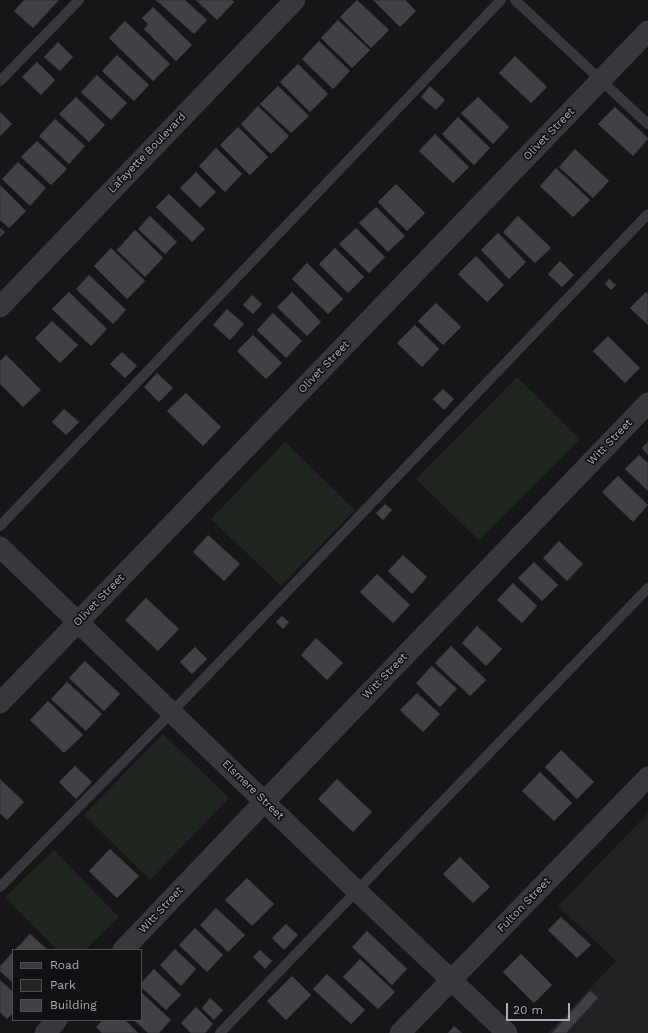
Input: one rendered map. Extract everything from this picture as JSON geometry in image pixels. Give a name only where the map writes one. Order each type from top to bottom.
[{"type":"street","name":"Lafayette Boulevard","points":[[0,307],[295,0]]},
{"type":"street","name":"Olivet Street","points":[[0,703],[648,31]]},
{"type":"street","name":"Witt Street","points":[[124,949],[648,403]]},
{"type":"street","name":"Elsmere Street","points":[[0,547],[357,891],[507,1033]]},
{"type":"street","name":"Fulton Street","points":[[400,1033],[648,777]]},
{"type":"street","points":[[45,1033],[56,1021]]},
{"type":"lane","points":[[0,81],[78,0]]},
{"type":"lane","points":[[0,526],[501,0]]},
{"type":"lane","points":[[515,0],[648,124]]},
{"type":"lane","points":[[0,887],[172,712],[648,214]]},
{"type":"lane","points":[[220,1033],[648,588]]},
{"type":"shaded area","points":[[648,813],[648,1033],[548,1033],[616,961],[558,906]]},
{"type":"green space","points":[[517,377],[580,439],[479,540],[416,479]]},
{"type":"green space","points":[[285,442],[355,510],[281,586],[211,519]]},
{"type":"green space","points":[[163,734],[229,798],[150,880],[84,815]]},
{"type":"green space","points":[[54,850],[119,917],[86,949],[56,949],[5,897]]},
{"type":"building","points":[[24,0],[59,0],[33,28],[14,11]]},
{"type":"building","points":[[156,0],[185,0],[207,20],[194,34]]},
{"type":"building","points":[[196,0],[232,0],[234,2],[217,20]]},
{"type":"building","points":[[357,0],[389,30],[371,48],[340,17]]},
{"type":"building","points":[[373,0],[405,0],[416,11],[400,27]]},
{"type":"building","points":[[153,7],[192,45],[176,61],[144,29],[148,24],[142,18]]},
{"type":"building","points":[[338,20],[370,50],[352,68],[321,38]]},
{"type":"building","points":[[125,21],[170,64],[153,81],[109,38]]},
{"type":"building","points":[[319,41],[350,71],[333,89],[302,59]]},
{"type":"building","points":[[58,42],[73,57],[60,71],[44,57]]},
{"type":"building","points":[[117,55],[149,85],[134,101],[102,71]]},
{"type":"building","points":[[515,56],[547,87],[531,103],[499,73]]},
{"type":"building","points":[[37,62],[55,80],[41,95],[22,77]]},
{"type":"building","points":[[298,64],[328,94],[310,112],[280,82]]},
{"type":"building","points":[[97,75],[127,103],[111,120],[81,92]]},
{"type":"building","points":[[278,86],[309,116],[291,133],[260,104]]},
{"type":"building","points":[[430,86],[445,100],[436,110],[421,97]]},
{"type":"building","points":[[76,97],[105,125],[89,142],[59,114]]},
{"type":"building","points":[[478,97],[509,127],[493,144],[461,113]]},
{"type":"building","points":[[258,106],[289,136],[271,154],[241,124]]},
{"type":"building","points":[[615,107],[648,138],[633,156],[598,124]]},
{"type":"building","points":[[0,112],[12,124],[0,136]]},
{"type":"building","points":[[458,117],[490,148],[474,165],[442,134]]},
{"type":"building","points":[[55,119],[85,146],[69,164],[39,136]]},
{"type":"building","points":[[238,127],[268,157],[250,175],[220,145]]},
{"type":"building","points":[[435,134],[469,167],[453,183],[419,151]]},
{"type":"building","points":[[37,141],[67,169],[51,185],[21,157]]},
{"type":"building","points":[[216,148],[242,174],[225,192],[199,166]]},
{"type":"building","points":[[575,149],[609,181],[593,198],[559,167]]},
{"type":"building","points":[[18,162],[46,188],[30,206],[2,179]]},
{"type":"building","points":[[556,168],[590,200],[573,217],[540,186]]},
{"type":"building","points":[[196,172],[216,192],[200,208],[180,188]]},
{"type":"building","points":[[396,184],[425,213],[407,231],[378,202]]},
{"type":"building","points":[[0,185],[26,211],[9,228],[0,220]]},
{"type":"building","points":[[169,194],[205,229],[192,242],[156,207]]},
{"type":"building","points":[[376,207],[405,236],[388,252],[359,223]]},
{"type":"building","points":[[150,216],[177,242],[165,254],[138,229]]},
{"type":"building","points":[[518,216],[551,248],[535,263],[503,232]]},
{"type":"building","points":[[0,228],[5,232],[0,237]]},
{"type":"building","points":[[356,228],[385,257],[369,273],[339,244]]},
{"type":"building","points":[[135,230],[163,258],[145,277],[117,250]]},
{"type":"building","points":[[498,233],[526,262],[509,279],[481,250]]},
{"type":"building","points":[[111,248],[145,281],[127,299],[94,266]]},
{"type":"building","points":[[335,248],[364,277],[348,293],[319,264]]},
{"type":"building","points":[[476,256],[504,285],[487,302],[458,274]]},
{"type":"building","points":[[560,261],[574,275],[562,287],[548,274]]},
{"type":"building","points":[[307,263],[343,299],[328,314],[292,279]]},
{"type":"building","points":[[89,275],[126,310],[113,324],[76,289]]},
{"type":"building","points":[[609,279],[616,285],[611,290],[605,284]]},
{"type":"building","points":[[69,292],[107,329],[91,346],[52,309]]},
{"type":"building","points":[[292,292],[321,322],[307,336],[277,307]]},
{"type":"building","points":[[646,292],[648,294],[648,325],[630,308]]},
{"type":"building","points":[[252,295],[262,304],[253,314],[243,305]]},
{"type":"building","points":[[436,303],[461,327],[443,345],[418,321]]},
{"type":"building","points":[[227,309],[244,324],[230,340],[213,325]]},
{"type":"building","points":[[273,313],[302,341],[286,358],[257,330]]},
{"type":"building","points":[[52,321],[78,345],[60,363],[35,338]]},
{"type":"building","points":[[415,325],[439,349],[422,367],[397,343]]},
{"type":"building","points":[[253,335],[282,363],[266,379],[237,351]]},
{"type":"building","points":[[608,336],[640,368],[625,383],[593,351]]},
{"type":"building","points":[[122,352],[137,366],[125,378],[110,364]]},
{"type":"building","points":[[6,355],[41,390],[23,407],[0,384],[0,361]]},
{"type":"building","points":[[157,373],[173,388],[159,402],[144,387]]},
{"type":"building","points":[[443,389],[454,399],[444,410],[433,399]]},
{"type":"building","points":[[186,393],[221,427],[203,446],[167,411]]},
{"type":"building","points":[[64,409],[79,422],[66,435],[52,422]]},
{"type":"building","points":[[648,442],[648,455],[642,448]]},
{"type":"building","points":[[639,455],[648,463],[648,491],[625,469]]},
{"type":"building","points":[[618,476],[648,505],[633,522],[602,492]]},
{"type":"building","points":[[385,504],[392,510],[383,520],[376,513]]},
{"type":"building","points":[[208,535],[240,564],[224,581],[193,552]]},
{"type":"building","points":[[559,541],[583,564],[567,581],[543,558]]},
{"type":"building","points":[[403,555],[427,577],[412,594],[388,571]]},
{"type":"building","points":[[534,562],[558,585],[542,601],[518,578]]},
{"type":"building","points":[[377,574],[410,605],[393,623],[360,592]]},
{"type":"building","points":[[513,583],[537,606],[522,623],[497,600]]},
{"type":"building","points":[[146,598],[179,629],[158,651],[125,620]]},
{"type":"building","points":[[282,616],[289,622],[283,629],[276,622]]},
{"type":"building","points":[[477,626],[502,649],[486,666],[462,643]]},
{"type":"building","points":[[316,638],[343,663],[327,680],[301,655]]},
{"type":"building","points":[[451,646],[486,680],[470,696],[435,663]]},
{"type":"building","points":[[195,647],[207,659],[192,674],[180,662]]},
{"type":"building","points":[[85,661],[120,694],[104,711],[69,678]]},
{"type":"building","points":[[432,666],[457,689],[440,707],[416,683]]},
{"type":"building","points":[[67,682],[102,714],[86,731],[51,699]]},
{"type":"building","points":[[417,693],[440,714],[423,732],[400,710]]},
{"type":"building","points":[[48,701],[83,735],[64,753],[30,720]]},
{"type":"building","points":[[561,750],[594,782],[577,799],[545,767]]},
{"type":"building","points":[[75,766],[92,782],[76,799],[59,782]]},
{"type":"building","points":[[540,772],[572,803],[554,821],[522,791]]},
{"type":"building","points":[[0,779],[24,802],[7,820],[0,813]]},
{"type":"building","points":[[337,779],[372,812],[353,832],[318,799]]},
{"type":"building","points":[[110,849],[139,876],[117,898],[89,871]]},
{"type":"building","points":[[460,857],[490,887],[473,903],[443,874]]},
{"type":"building","points":[[247,878],[274,904],[252,926],[225,900]]},
{"type":"building","points":[[216,908],[245,935],[228,952],[200,925]]},
{"type":"building","points":[[561,917],[591,945],[577,958],[548,930]]},
{"type":"building","points":[[286,924],[298,935],[284,950],[272,938]]},
{"type":"building","points":[[195,928],[223,955],[207,972],[179,945]]},
{"type":"building","points":[[367,931],[407,969],[392,985],[352,947]]},
{"type":"building","points":[[30,934],[47,949],[16,949]]},
{"type":"building","points":[[175,949],[196,969],[181,986],[160,965]]},
{"type":"building","points":[[260,950],[272,961],[265,969],[253,957]]},
{"type":"building","points":[[12,953],[12,982],[0,971],[0,966]]},
{"type":"building","points":[[521,954],[552,985],[534,1003],[503,972]]},
{"type":"building","points":[[360,959],[395,992],[378,1009],[343,977]]},
{"type":"building","points":[[154,969],[181,995],[166,1010],[142,988],[142,982]]},
{"type":"building","points":[[327,974],[365,1010],[351,1024],[313,989]]},
{"type":"building","points":[[292,976],[311,995],[286,1020],[267,1001]]},
{"type":"building","points":[[0,980],[12,991],[12,1014],[7,1019],[0,1012]]},
{"type":"building","points":[[590,991],[598,998],[566,1033],[552,1033]]},
{"type":"building","points":[[142,993],[171,1020],[159,1033],[148,1033],[135,1021],[142,1021]]},
{"type":"building","points":[[210,998],[223,1010],[214,1020],[202,1008]]},
{"type":"building","points":[[196,1007],[213,1024],[205,1033],[191,1033],[181,1023]]},
{"type":"building","points":[[102,1021],[126,1021],[138,1033],[102,1033],[96,1027]]},
{"type":"building","points":[[454,1026],[462,1033],[448,1033]]}]
